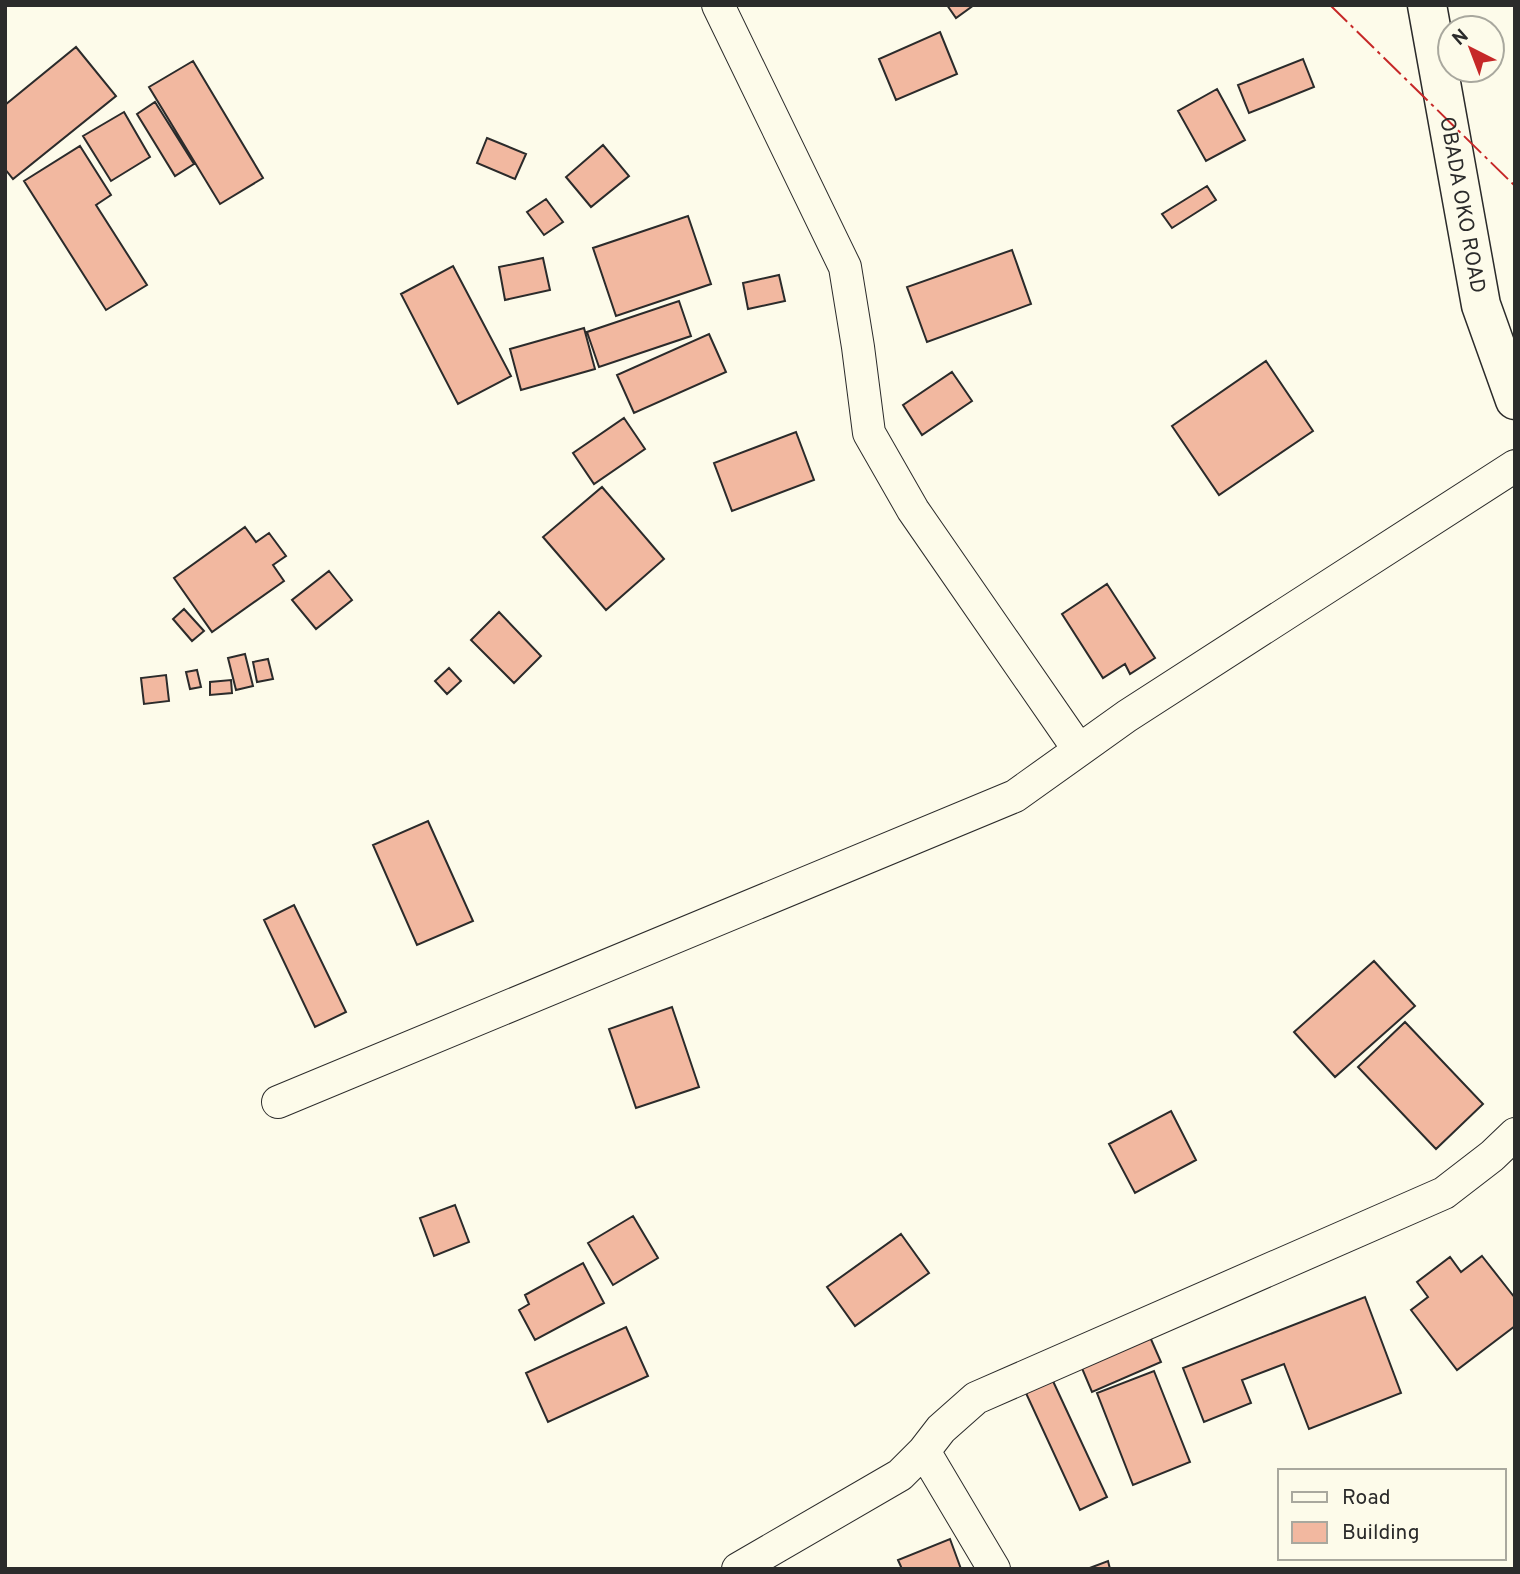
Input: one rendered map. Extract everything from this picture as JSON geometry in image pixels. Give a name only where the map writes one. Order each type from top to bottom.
[{"type":"main road","name":"OBADA OKO ROAD","points":[[1427,5],[1481,305],[1515,400]]},
{"type":"street","points":[[718,5],[845,267],[869,433],[913,510],[1079,750]]},
{"type":"street","points":[[278,1102],[1015,796],[1127,716],[1515,466]]},
{"type":"street","points":[[738,1569],[900,1475],[941,1429],[976,1398],[1444,1193],[1492,1156],[1515,1134]]},
{"type":"street","points":[[924,1451],[994,1569]]},
{"type":"building","points":[[947,5],[974,5],[956,18]]},
{"type":"building","points":[[940,32],[957,74],[896,100],[879,59]]},
{"type":"building","points":[[76,47],[116,96],[13,179],[5,169],[5,105]]},
{"type":"building","points":[[1303,59],[1314,87],[1249,113],[1238,85]]},
{"type":"building","points":[[193,61],[263,178],[220,204],[149,87]]},
{"type":"building","points":[[1217,89],[1245,140],[1206,161],[1178,111]]},
{"type":"building","points":[[155,102],[194,164],[175,176],[137,114]]},
{"type":"building","points":[[124,112],[150,157],[111,181],[83,136]]},
{"type":"building","points":[[487,138],[526,154],[515,179],[477,163]]},
{"type":"building","points":[[603,145],[629,176],[591,207],[566,177]]},
{"type":"building","points":[[80,146],[111,195],[96,205],[147,285],[106,310],[24,181]]},
{"type":"building","points":[[1207,186],[1216,200],[1172,228],[1162,214]]},
{"type":"building","points":[[546,199],[563,222],[544,235],[527,212]]},
{"type":"building","points":[[688,216],[711,284],[616,316],[593,248]]},
{"type":"building","points":[[1012,250],[1031,304],[927,342],[907,287]]},
{"type":"building","points":[[543,258],[550,290],[505,300],[499,267]]},
{"type":"building","points":[[453,266],[511,376],[458,404],[401,294]]},
{"type":"building","points":[[779,275],[785,301],[748,309],[743,283]]},
{"type":"building","points":[[679,301],[691,336],[599,367],[587,332]]},
{"type":"building","points":[[584,328],[595,369],[521,390],[510,349]]},
{"type":"building","points":[[709,334],[726,372],[634,413],[617,375]]},
{"type":"building","points":[[1266,361],[1313,431],[1219,495],[1172,426]]},
{"type":"building","points":[[952,372],[972,401],[922,435],[903,405]]},
{"type":"building","points":[[624,418],[645,449],[594,484],[573,453]]},
{"type":"building","points":[[796,432],[814,480],[732,511],[714,463]]},
{"type":"building","points":[[602,487],[664,559],[606,610],[543,537]]},
{"type":"building","points":[[245,527],[256,542],[269,533],[286,556],[273,565],[284,581],[212,632],[174,578]]},
{"type":"building","points":[[329,571],[352,600],[316,629],[292,600]]},
{"type":"building","points":[[1107,584],[1155,658],[1130,674],[1125,664],[1103,678],[1062,614]]},
{"type":"building","points":[[184,609],[204,631],[192,641],[173,619]]},
{"type":"building","points":[[499,612],[541,656],[514,683],[471,640]]},
{"type":"building","points":[[245,654],[253,686],[236,690],[228,658]]},
{"type":"building","points":[[268,659],[273,679],[257,682],[253,662]]},
{"type":"building","points":[[449,668],[461,681],[447,694],[435,681]]},
{"type":"building","points":[[197,670],[201,687],[190,689],[186,672]]},
{"type":"building","points":[[166,675],[169,701],[144,704],[141,678]]},
{"type":"building","points":[[231,680],[232,693],[210,695],[210,682]]},
{"type":"building","points":[[428,821],[473,921],[417,945],[373,845]]},
{"type":"building","points":[[294,905],[346,1012],[315,1027],[264,920]]},
{"type":"building","points":[[1374,961],[1415,1006],[1335,1077],[1294,1032]]},
{"type":"building","points":[[672,1007],[699,1087],[636,1108],[609,1029]]},
{"type":"building","points":[[1405,1022],[1483,1104],[1436,1149],[1358,1067]]},
{"type":"building","points":[[1171,1111],[1196,1160],[1135,1193],[1109,1144]]},
{"type":"building","points":[[455,1205],[469,1242],[434,1256],[420,1218]]},
{"type":"building","points":[[633,1216],[658,1258],[613,1285],[588,1243]]},
{"type":"building","points":[[901,1234],[929,1273],[855,1326],[827,1287]]},
{"type":"building","points":[[1482,1256],[1515,1298],[1515,1326],[1457,1370],[1411,1310],[1428,1297],[1417,1282],[1450,1257],[1461,1272]]},
{"type":"building","points":[[583,1263],[604,1303],[535,1340],[519,1310],[529,1304],[525,1295]]},
{"type":"building","points":[[1365,1297],[1401,1393],[1309,1429],[1284,1364],[1242,1380],[1251,1403],[1204,1422],[1183,1368]]},
{"type":"building","points":[[626,1327],[648,1376],[548,1422],[526,1373]]},
{"type":"building","points":[[1150,1337],[1161,1362],[1092,1392],[1081,1366]]},
{"type":"building","points":[[1154,1371],[1190,1462],[1133,1485],[1097,1393]]},
{"type":"building","points":[[1052,1379],[1107,1497],[1080,1510],[1025,1391]]},
{"type":"building","points":[[950,1539],[961,1569],[902,1569],[898,1560]]},
{"type":"building","points":[[1108,1561],[1110,1569],[1087,1569]]},
{"type":"power","points":[[1330,5],[1515,186]]}]
